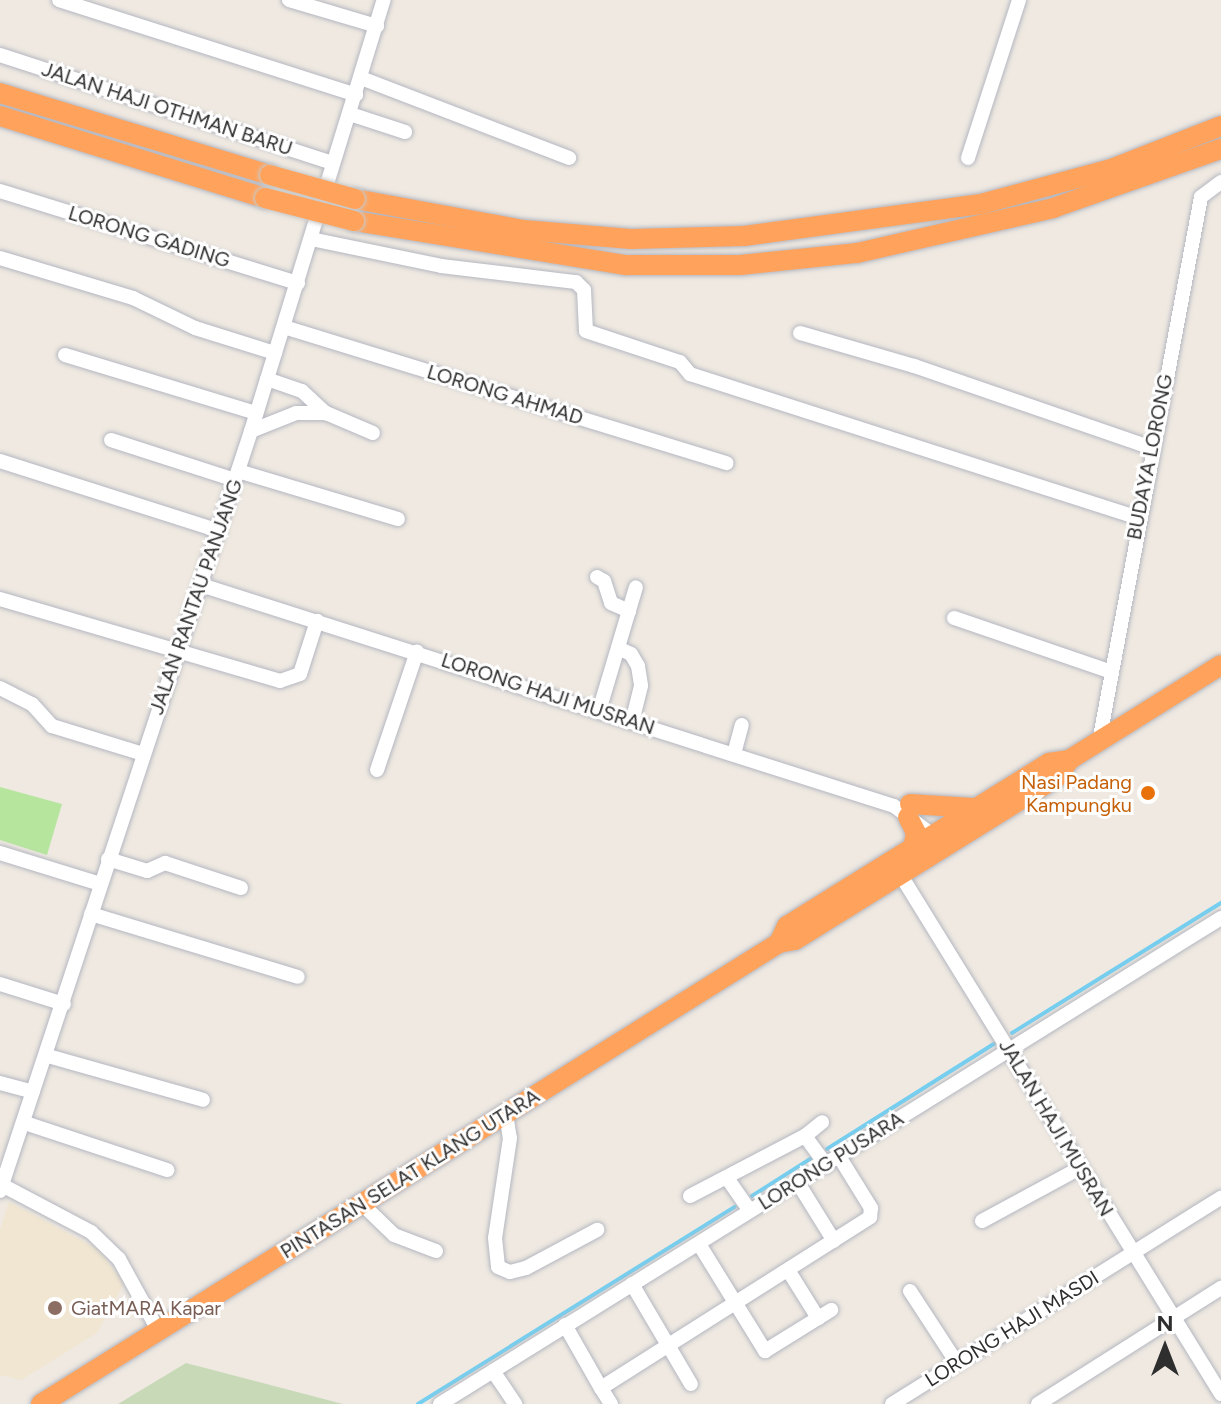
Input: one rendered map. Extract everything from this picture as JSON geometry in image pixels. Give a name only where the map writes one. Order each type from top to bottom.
[{"type":"highway","points":[[0,93],[355,199],[524,230],[631,239],[744,236],[981,204],[1111,169],[1221,126]]},
{"type":"highway","points":[[0,116],[265,198],[354,221],[524,253],[627,265],[740,265],[857,253],[1037,212],[1123,187],[1221,149]]},
{"type":"highway","name":"PINTASAN SELAT KLANG UTARA","points":[[896,868],[913,849],[944,838],[977,808],[1049,763],[1069,760],[1221,665]]},
{"type":"highway","name":"PINTASAN SELAT KLANG UTARA","points":[[41,1404],[779,943],[795,940],[944,838],[1058,776],[1069,760]]},
{"type":"highway","points":[[913,849],[916,833],[904,809],[951,811],[977,808]]},
{"type":"street","points":[[59,0],[356,95]]},
{"type":"street","points":[[289,0],[377,26]]},
{"type":"street","name":"JALAN RANTAU PANJANG","points":[[2,1184],[48,1056],[108,859],[219,531],[384,0]]},
{"type":"street","points":[[968,158],[1019,0]]},
{"type":"street","name":"JALAN HAJI OTHMAN BARU","points":[[0,55],[333,163]]},
{"type":"street","points":[[361,78],[569,158]]},
{"type":"street","points":[[350,114],[405,132]]},
{"type":"street","name":"BUDAYA LORONG","points":[[1099,742],[1109,671],[1201,197],[1221,182]]},
{"type":"street","name":"LORONG GADING","points":[[0,191],[298,283]]},
{"type":"street","points":[[311,239],[441,266],[576,282],[584,290],[586,331],[670,358],[690,374],[1139,518]]},
{"type":"street","points":[[0,258],[133,298],[195,328],[275,353]]},
{"type":"street","name":"LORONG AHMAD","points":[[284,327],[727,463]]},
{"type":"street","points":[[800,333],[914,366],[1152,448]]},
{"type":"street","points":[[65,355],[256,413]]},
{"type":"street","points":[[267,379],[302,391],[326,413],[373,433]]},
{"type":"street","points":[[251,431],[296,413],[326,413]]},
{"type":"street","points":[[111,440],[398,519]]},
{"type":"street","points":[[0,461],[219,531]]},
{"type":"street","points":[[597,577],[611,603],[629,611]]},
{"type":"street","name":"LORONG HAJI MUSRAN","points":[[201,585],[904,809],[944,838]]},
{"type":"street","points":[[599,711],[636,587]]},
{"type":"street","points":[[0,599],[176,652],[290,681],[300,674],[317,621]]},
{"type":"street","points":[[954,618],[1109,671]]},
{"type":"street","points":[[618,648],[631,654],[638,666],[641,686],[632,722]]},
{"type":"street","points":[[377,770],[417,652]]},
{"type":"street","points":[[0,688],[32,704],[52,726],[143,754]]},
{"type":"street","points":[[734,754],[742,725]]},
{"type":"street","points":[[0,853],[100,884]]},
{"type":"street","points":[[108,859],[147,871],[165,863],[241,888]]},
{"type":"street","name":"JALAN HAJI MUSRAN","points":[[896,868],[1132,1254],[1174,1318],[1215,1372],[1221,1394]]},
{"type":"street","points":[[91,914],[298,977]]},
{"type":"street","name":"LORONG PUSARA","points":[[440,1404],[1221,918]]},
{"type":"street","points":[[0,984],[64,1004]]},
{"type":"street","points":[[48,1056],[203,1100]]},
{"type":"street","points":[[0,1083],[33,1092]]},
{"type":"street","points":[[506,1114],[510,1138],[495,1238],[498,1267],[510,1272],[526,1268],[597,1230]]},
{"type":"street","points":[[690,1196],[805,1136],[822,1122]]},
{"type":"street","points":[[25,1123],[167,1170]]},
{"type":"street","points":[[601,1388],[870,1217],[871,1208],[833,1162],[805,1136]]},
{"type":"street","points":[[982,1221],[1080,1168]]},
{"type":"street","points":[[727,1178],[750,1211]]},
{"type":"street","points":[[798,1183],[834,1241]]},
{"type":"street","points":[[2,1184],[91,1232],[119,1259],[158,1330]]},
{"type":"street","name":"LORONG HAJI MASDI","points":[[892,1404],[1221,1198]]},
{"type":"street","points":[[362,1204],[394,1235],[436,1251]]},
{"type":"street","points":[[699,1244],[765,1351],[825,1314],[788,1270]]},
{"type":"street","points":[[632,1284],[691,1384]]},
{"type":"street","points":[[1038,1404],[1221,1288]]},
{"type":"street","points":[[910,1291],[957,1363]]},
{"type":"street","points":[[565,1325],[611,1404]]},
{"type":"street","points":[[493,1371],[515,1404]]},
{"type":"shaded area","name":"GiatMARA Kapar","points":[[9,1202],[98,1249],[124,1283],[97,1333],[21,1380],[0,1375],[0,1230]]},
{"type":"green space","points":[[0,787],[62,804],[47,855],[0,840]]},
{"type":"green space","points":[[186,1363],[343,1404],[118,1404]]},
{"type":"waterway","points":[[1012,1033],[1221,903]]},
{"type":"waterway","points":[[827,1149],[994,1044]]},
{"type":"waterway","points":[[752,1196],[810,1159]]},
{"type":"waterway","points":[[418,1404],[735,1207]]},
{"type":"place","name":"Nasi Padang Kampungku","points":[[1148,793]]},
{"type":"place","name":"GiatMARA Kapar","points":[[55,1308]]}]
